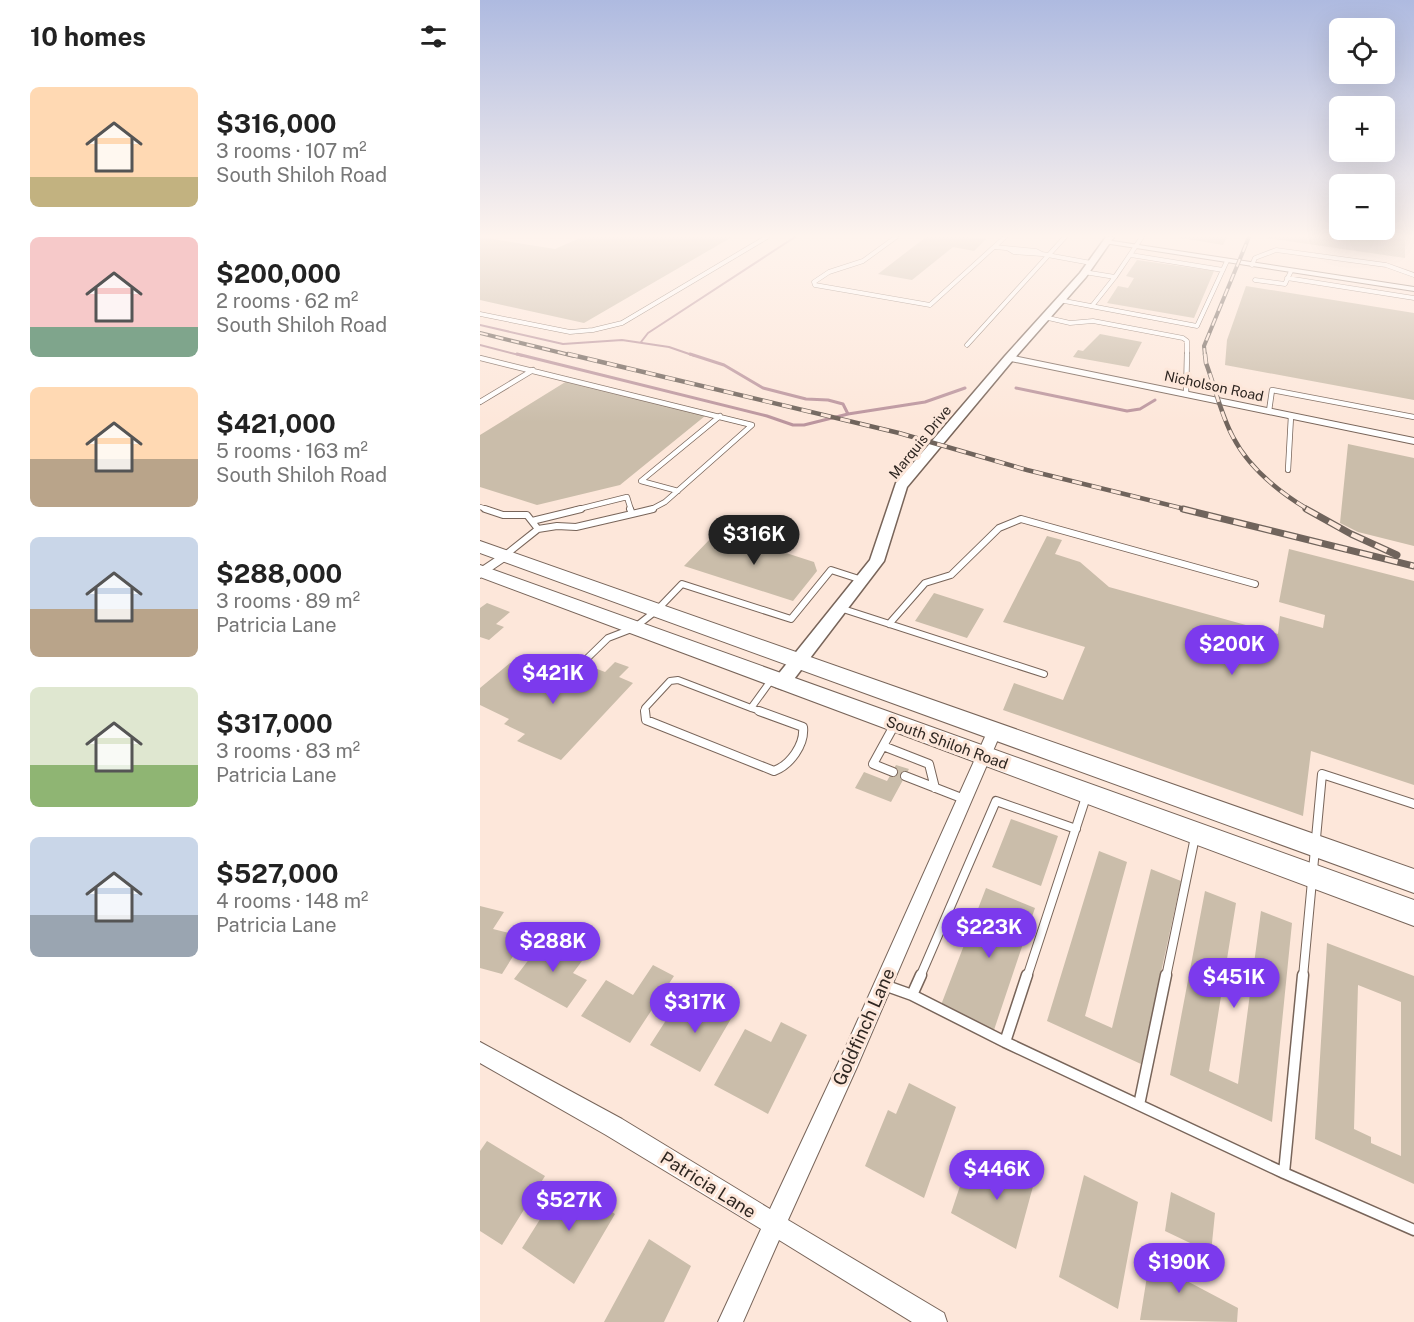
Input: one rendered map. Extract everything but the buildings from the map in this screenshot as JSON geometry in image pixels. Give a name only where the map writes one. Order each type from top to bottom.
[{"type":"main road","name":"South Shiloh Road","points":[[480,547],[1414,881]]},
{"type":"main road","name":"South Shiloh Road","points":[[481,572],[1414,913]]},
{"type":"street","name":"Marquis Drive","points":[[777,681],[799,660],[876,561],[901,486],[1059,300]]},
{"type":"street","name":"Nicholson Road","points":[[1009,358],[1414,441]]},
{"type":"street","points":[[481,572],[504,556]]},
{"type":"street","name":"Goldfinch Lane","points":[[730,1322],[995,730]]},
{"type":"street","name":"Patricia Lane","points":[[480,1052],[614,1127],[935,1322]]},
{"type":"lane","points":[[480,314],[570,332],[593,330],[622,323],[664,299]]},
{"type":"lane","points":[[894,299],[930,305],[937,299]]},
{"type":"lane","points":[[967,345],[1009,299]]},
{"type":"lane","points":[[1092,306],[1098,299]]},
{"type":"lane","points":[[1059,300],[1197,326],[1210,299]]},
{"type":"lane","points":[[1044,317],[1070,323],[1093,321],[1183,338],[1187,342],[1186,394]]},
{"type":"lane","points":[[480,358],[752,425],[665,502],[650,510],[576,527],[557,526],[538,529],[504,556]]},
{"type":"lane","points":[[480,402],[533,370]]},
{"type":"lane","points":[[1269,411],[1272,390],[1414,417]]},
{"type":"lane","points":[[1288,470],[1291,416]]},
{"type":"lane","points":[[678,491],[641,481],[720,417]]},
{"type":"lane","points":[[532,521],[627,497],[632,514]]},
{"type":"lane","points":[[480,507],[503,515],[527,515],[538,529]]},
{"type":"lane","points":[[889,624],[926,583],[951,575],[999,528],[1021,519],[1255,584]]},
{"type":"lane","points":[[566,679],[608,638],[634,628],[657,610],[682,584],[791,619],[831,570],[862,580]]},
{"type":"lane","points":[[840,608],[1044,674]]},
{"type":"lane","points":[[678,680],[751,708],[803,727],[804,738],[785,767],[774,771],[646,720],[645,708],[670,681],[678,680]]},
{"type":"lane","points":[[751,708],[777,681]]},
{"type":"lane","points":[[893,771],[873,764],[895,724]]},
{"type":"lane","points":[[883,746],[929,764],[935,788]]},
{"type":"lane","points":[[1284,1173],[1322,774],[1414,804]]},
{"type":"lane","points":[[905,776],[964,799]]},
{"type":"lane","points":[[1005,1042],[1087,794]]},
{"type":"lane","points":[[912,995],[996,801],[1076,829]]},
{"type":"lane","points":[[1139,1105],[1195,834]]},
{"type":"lane","points":[[882,985],[912,995],[1005,1042],[1284,1173],[1414,1230]]},
{"type":"waterway","points":[[641,342],[648,333],[701,299]]},
{"type":"waterway","points":[[480,325],[563,344],[622,340],[669,347],[695,356]]},
{"type":"waterway","points":[[480,345],[523,356]]},
{"type":"waterway","points":[[517,354],[767,416],[793,425],[804,425],[848,414]]},
{"type":"waterway","points":[[690,354],[724,365],[763,388],[806,399],[828,400],[843,404],[848,414]]},
{"type":"waterway","points":[[848,414],[925,402],[965,388]]},
{"type":"waterway","points":[[1016,388],[1127,411],[1140,409],[1155,400]]},
{"type":"railway","points":[[1205,356],[1204,346],[1224,299]]},
{"type":"railway","points":[[480,333],[574,356]]},
{"type":"railway","points":[[568,354],[899,433],[1027,470],[1189,510]]},
{"type":"railway","points":[[1205,354],[1206,363],[1229,428],[1247,459],[1266,478],[1309,510]]},
{"type":"railway","points":[[1183,509],[1414,566]]},
{"type":"railway","points":[[1306,509],[1351,534],[1397,555]]}]
